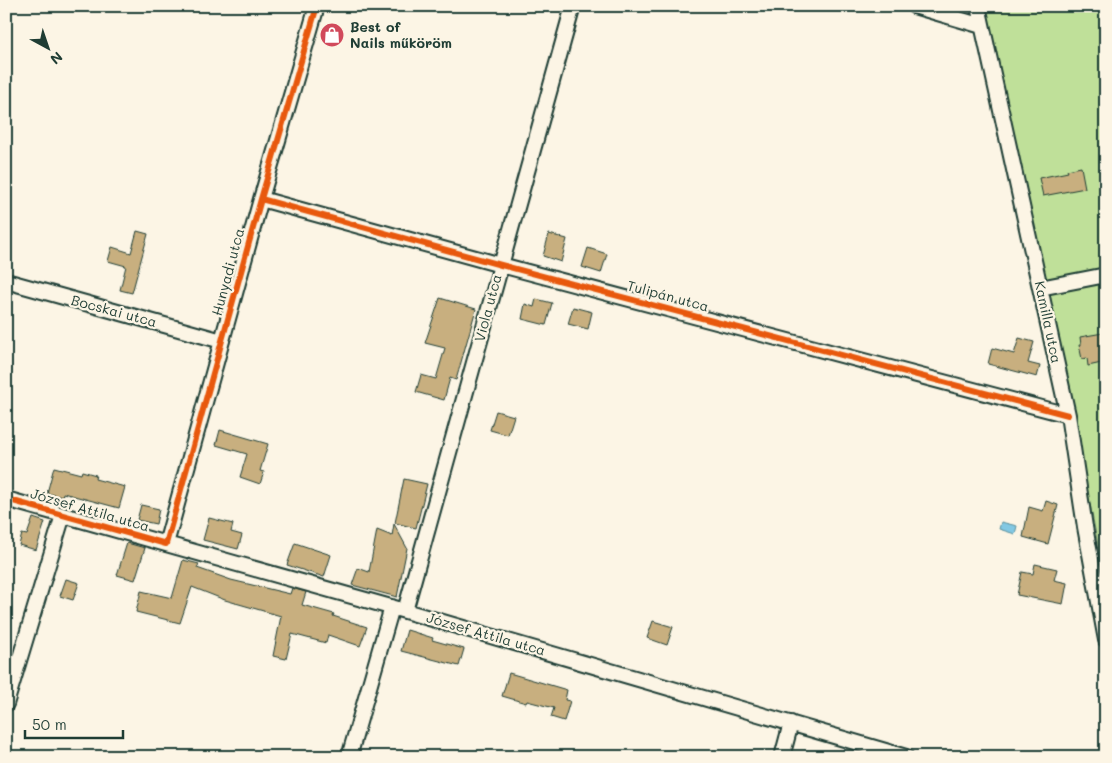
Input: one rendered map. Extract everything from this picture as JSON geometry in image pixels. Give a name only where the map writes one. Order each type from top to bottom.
[{"type":"street","name":"Hunyadi utca","points":[[166,544],[316,6]]},
{"type":"street","name":"Viola utca","points":[[349,757],[399,609],[500,265],[573,6]]},
{"type":"street","points":[[914,6],[982,26]]},
{"type":"street","name":"Kamilla utca","points":[[978,6],[1068,416],[1085,527],[1106,640]]},
{"type":"street","name":"Tulipán utca","points":[[261,199],[500,265],[1068,416]]},
{"type":"street","points":[[1040,288],[1106,275]]},
{"type":"street","name":"Bocskai utca","points":[[6,281],[222,341]]},
{"type":"street","name":"József Attila utca","points":[[6,499],[399,609],[906,757]]},
{"type":"street","points":[[6,704],[63,515]]},
{"type":"street","points":[[782,757],[791,723]]},
{"type":"green space","points":[[983,6],[1106,6],[1106,586],[1064,370]]},
{"type":"water","points":[[1001,522],[1017,526],[1015,534],[999,529]]},
{"type":"building","points":[[1081,167],[1085,188],[1043,196],[1039,178],[1068,172],[1067,170]]},
{"type":"building","points":[[137,231],[148,234],[132,293],[120,290],[126,266],[108,261],[112,247],[131,253]]},
{"type":"building","points":[[549,234],[567,239],[561,262],[543,256]]},
{"type":"building","points":[[588,248],[607,254],[601,273],[582,267]]},
{"type":"building","points":[[440,298],[476,309],[456,380],[450,378],[444,400],[416,392],[421,375],[436,379],[445,348],[425,343]]},
{"type":"building","points":[[536,299],[552,303],[546,325],[522,319],[525,304],[534,307]]},
{"type":"building","points":[[573,307],[592,312],[588,329],[568,324]]},
{"type":"building","points":[[1103,333],[1106,362],[1088,366],[1087,358],[1082,359],[1079,345],[1081,345],[1080,337]]},
{"type":"building","points":[[1019,338],[1034,342],[1028,363],[1040,366],[1037,377],[988,364],[992,348],[1014,354]]},
{"type":"building","points":[[496,411],[514,416],[508,435],[490,430]]},
{"type":"building","points":[[220,430],[268,444],[260,471],[264,472],[260,484],[240,477],[247,454],[216,445]]},
{"type":"building","points":[[54,467],[81,474],[82,471],[96,475],[95,479],[125,487],[119,508],[63,493],[62,497],[47,493]]},
{"type":"building","points":[[404,479],[427,484],[416,528],[395,523]]},
{"type":"building","points":[[1046,501],[1058,505],[1048,544],[1023,537],[1029,507],[1043,511]]},
{"type":"building","points":[[141,505],[159,509],[156,524],[137,520]]},
{"type":"building","points":[[33,518],[45,522],[36,550],[19,545],[22,534],[27,535]]},
{"type":"building","points":[[209,518],[233,524],[231,532],[242,535],[238,549],[203,540]]},
{"type":"building","points":[[394,524],[407,548],[397,597],[352,585],[358,568],[369,572],[377,530],[392,536]]},
{"type":"building","points":[[127,543],[145,548],[135,580],[117,575]]},
{"type":"building","points":[[295,543],[331,555],[324,577],[287,565]]},
{"type":"building","points":[[183,560],[199,564],[197,568],[231,580],[290,594],[292,588],[306,592],[302,605],[334,614],[333,616],[367,627],[360,646],[328,635],[326,643],[292,634],[286,659],[273,656],[281,616],[225,600],[192,587],[180,623],[136,612],[141,591],[172,598]]},
{"type":"building","points":[[1035,564],[1057,569],[1054,580],[1067,583],[1063,604],[1017,595],[1022,572],[1033,574]]},
{"type":"building","points":[[66,579],[79,583],[73,600],[60,596]]},
{"type":"building","points":[[653,621],[673,627],[667,645],[647,638]]},
{"type":"building","points":[[407,630],[433,638],[432,640],[464,649],[459,666],[401,651]]},
{"type":"building","points":[[509,673],[567,690],[565,700],[570,701],[564,721],[551,717],[554,708],[502,696]]},
{"type":"cycle path","points":[[6,499],[166,544],[261,199],[317,6]]},
{"type":"cycle path","points":[[261,199],[501,265],[1068,415]]},
{"type":"place","name":"Best of Nails műköröm","points":[[332,35]]}]
